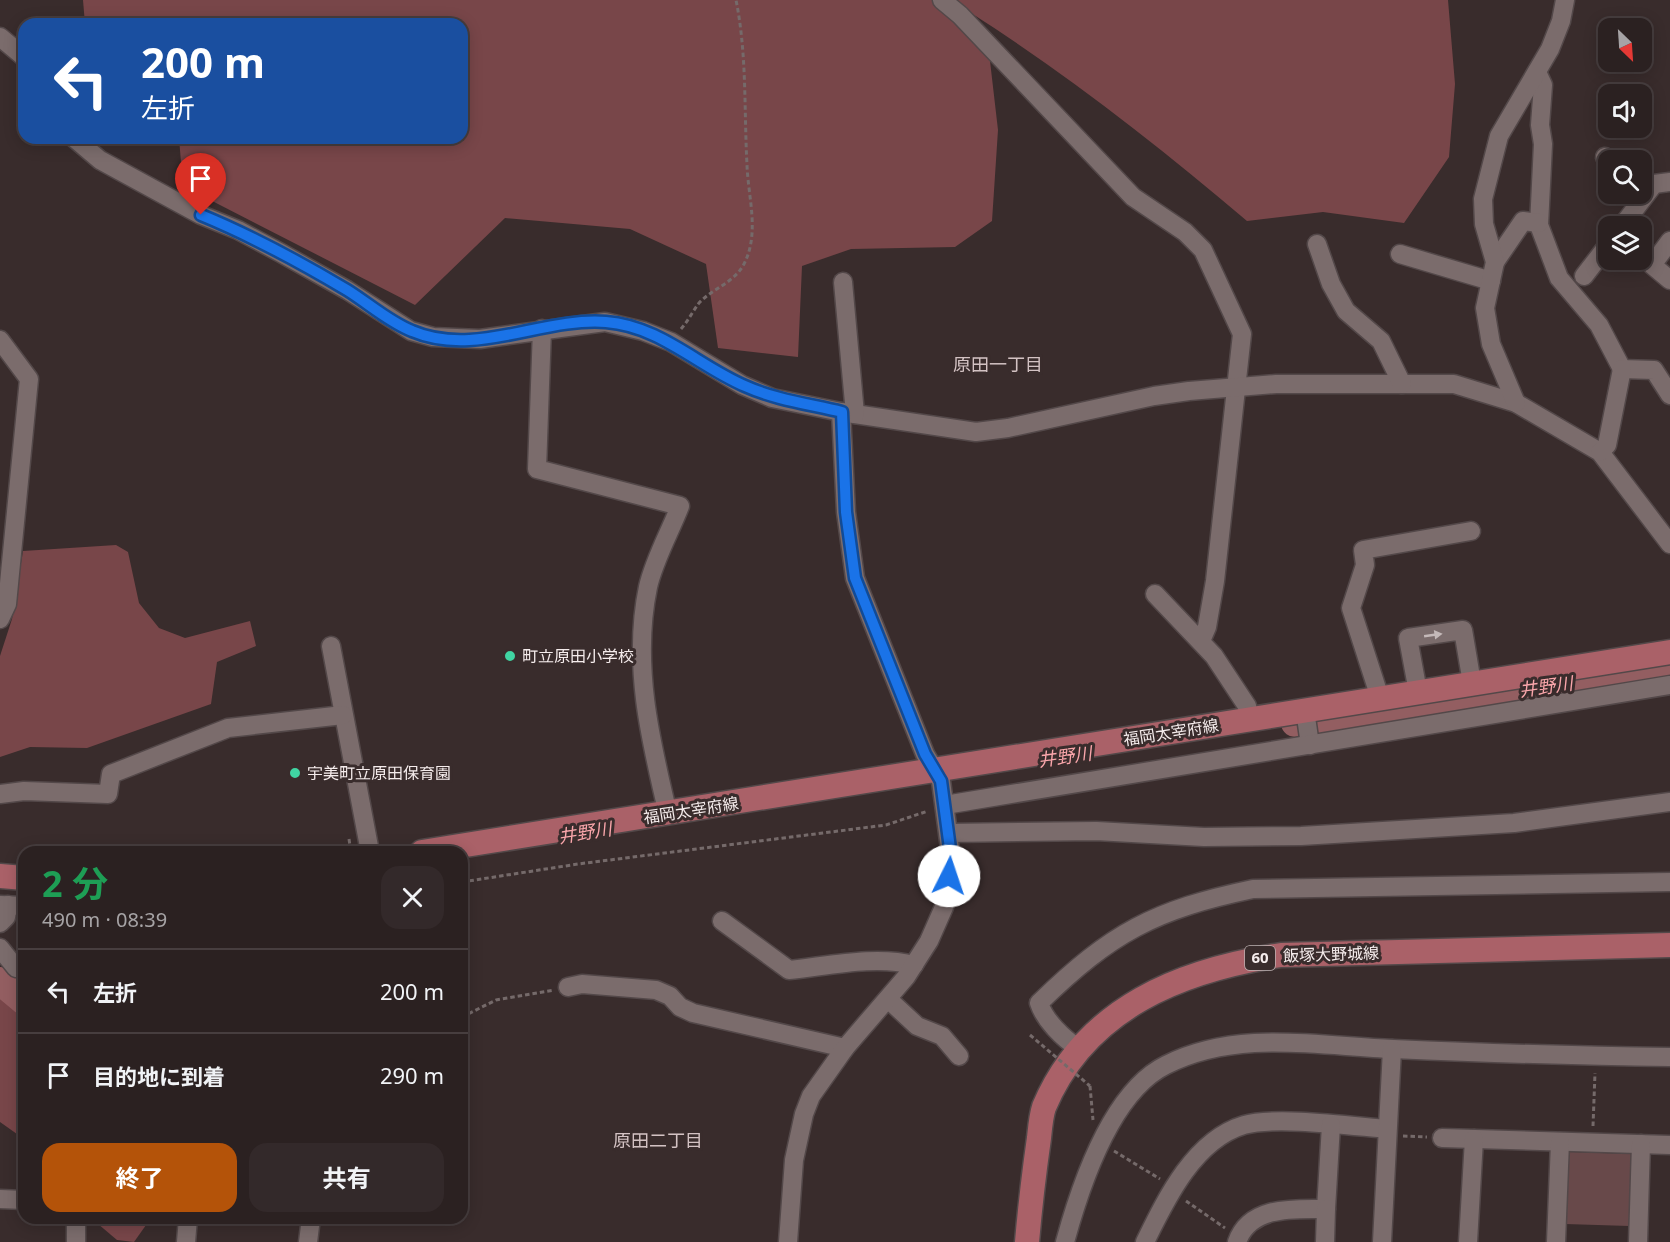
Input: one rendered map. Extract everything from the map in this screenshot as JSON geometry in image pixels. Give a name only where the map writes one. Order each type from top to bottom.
[{"type":"main road","name":"福岡太宰府線","points":[[462,846],[1250,719],[1305,713],[1380,698],[1670,652]]},
{"type":"main road","points":[[0,876],[18,878]]},
{"type":"main road","name":"飯塚大野城線","points":[[1027,1242],[1031,1188],[1044,1108],[1079,1049],[1119,1011],[1175,980],[1241,961],[1281,955],[1670,945]]},
{"type":"street","points":[[942,0],[960,15],[1133,197],[1185,232],[1203,250],[1242,334],[1215,581],[1207,627],[1201,641]]},
{"type":"street","points":[[1495,262],[1484,224],[1483,199],[1498,136],[1537,72],[1561,21],[1565,0]]},
{"type":"street","points":[[0,37],[18,52]]},
{"type":"street","points":[[1537,72],[1543,85],[1540,124],[1543,144],[1539,223],[1559,278],[1599,325],[1622,369],[1622,382],[1607,445],[1600,452]]},
{"type":"street","points":[[81,144],[100,160],[201,215],[238,230],[281,253],[347,290],[411,331],[433,337],[461,340],[605,322],[643,331],[671,342],[742,385],[772,398],[848,413],[976,432],[1030,424],[1154,396],[1238,387],[1334,383],[1454,384],[1516,403],[1600,452],[1670,544]]},
{"type":"street","points":[[1652,185],[1670,182]]},
{"type":"street","points":[[1516,403],[1491,344],[1485,308],[1495,262],[1523,221],[1539,223]]},
{"type":"street","points":[[1670,242],[1652,265],[1670,280]]},
{"type":"street","points":[[1317,244],[1331,284],[1346,311],[1381,341],[1402,384]]},
{"type":"street","points":[[1400,254],[1491,281]]},
{"type":"street","points":[[1584,276],[1598,258]]},
{"type":"street","points":[[788,1242],[794,1160],[804,1114],[811,1096],[845,1048],[914,965],[929,941],[944,907],[951,856],[950,833],[941,781],[925,754],[855,578],[846,512],[848,413],[843,282]]},
{"type":"street","points":[[542,329],[537,469],[680,506],[648,586],[642,640],[649,733],[668,814]]},
{"type":"street","points":[[0,340],[29,379],[7,604],[0,619]]},
{"type":"street","points":[[1622,369],[1654,370],[1670,395]]},
{"type":"street","points":[[1380,698],[1351,608],[1365,565],[1363,550],[1471,531]]},
{"type":"street","points":[[1155,594],[1201,641],[1247,706],[1250,719]]},
{"type":"street","points":[[1418,692],[1408,638],[1463,630],[1472,683]]},
{"type":"street","points":[[331,646],[369,846]]},
{"type":"street","points":[[945,805],[1670,685]]},
{"type":"street","points":[[0,794],[24,791],[108,794],[111,774],[228,728],[342,710]]},
{"type":"street","points":[[1305,713],[1310,745]]},
{"type":"street","points":[[950,833],[1096,831],[1204,837],[1301,836],[1514,823],[1670,802]]},
{"type":"street","points":[[1079,1049],[1067,1041],[1042,1011],[1039,1003],[1102,947],[1145,921],[1196,901],[1253,889],[1670,882]]},
{"type":"street","points":[[0,923],[6,917],[11,905]]},
{"type":"street","points":[[722,921],[789,970],[853,963],[904,962],[914,965]]},
{"type":"street","points":[[0,948],[16,968]]},
{"type":"street","points":[[568,987],[582,984],[656,990],[670,996],[680,1007],[693,1013],[845,1048]]},
{"type":"street","points":[[888,999],[917,1026],[942,1036],[959,1056]]},
{"type":"street","points":[[1065,1242],[1076,1202],[1100,1143],[1121,1108],[1165,1065],[1224,1045],[1296,1043],[1392,1049],[1670,1057]]},
{"type":"street","points":[[1382,1242],[1392,1049]]},
{"type":"street","points":[[1145,1242],[1173,1189],[1199,1155],[1219,1137],[1244,1125],[1275,1122],[1331,1125],[1387,1132]]},
{"type":"street","points":[[1325,1242],[1331,1125]]},
{"type":"street","points":[[1442,1138],[1670,1145]]},
{"type":"street","points":[[1468,1242],[1474,1139]]},
{"type":"street","points":[[1556,1242],[1560,1142]]},
{"type":"street","points":[[1638,1242],[1641,1144]]},
{"type":"street","points":[[0,1199],[18,1200]]},
{"type":"street","points":[[1238,1240],[1258,1217],[1282,1209],[1326,1209]]},
{"type":"street","points":[[76,1224],[76,1242]]},
{"type":"street","points":[[186,1242],[188,1224]]},
{"type":"street","points":[[308,1242],[310,1224]]},
{"type":"path","points":[[671,342],[700,302],[726,284],[742,267],[751,249],[752,210],[747,168],[742,32],[736,0]]},
{"type":"path","points":[[468,881],[578,864],[886,825],[945,805]]},
{"type":"path","points":[[468,1014],[496,1000],[568,987]]},
{"type":"path","points":[[1030,1035],[1090,1086],[1093,1122],[1100,1143],[1173,1189],[1238,1240]]},
{"type":"path","points":[[1593,1143],[1595,1056]]},
{"type":"path","points":[[1387,1132],[1442,1138]]},
{"type":"shaded area","points":[[83,0],[1448,0],[1455,84],[1449,157],[1404,223],[1323,212],[1247,221],[1112,112],[1043,61],[971,13],[990,61],[998,130],[992,221],[955,247],[851,249],[802,266],[798,357],[718,348],[706,264],[630,229],[505,218],[415,305],[183,186],[180,144],[468,144],[468,18],[84,18]]},
{"type":"shaded area","points":[[116,545],[128,552],[139,603],[159,628],[185,638],[250,621],[256,646],[217,662],[211,704],[87,748],[30,747],[0,757],[0,656],[12,619],[23,551]]},
{"type":"shaded area","points":[[0,984],[18,987],[18,1135],[0,1122]]},
{"type":"shaded area","points":[[1568,1152],[1632,1154],[1629,1226],[1565,1224]]},
{"type":"shaded area","points":[[98,1224],[147,1224],[134,1242],[117,1240]]},
{"type":"waterway","name":"井野川","points":[[1295,723],[1670,670]]},
{"type":"waterway","name":"井野川","points":[[0,981],[18,996]]},
{"type":"place","name":"町立原田小学校","points":[[510,656]]},
{"type":"place","name":"宇美町立原田保育園","points":[[295,773]]},
{"type":"district","name":"原田一丁目","points":[[998,365]]},
{"type":"district","name":"原田二丁目","points":[[658,1141]]},
{"type":"route","points":[[201,215],[238,230],[281,253],[347,290],[411,331],[433,337],[461,340],[605,322],[643,331],[671,342],[742,385],[772,398],[803,402],[842,412],[846,512],[855,578],[925,754],[941,781],[950,833],[949,876]]}]
